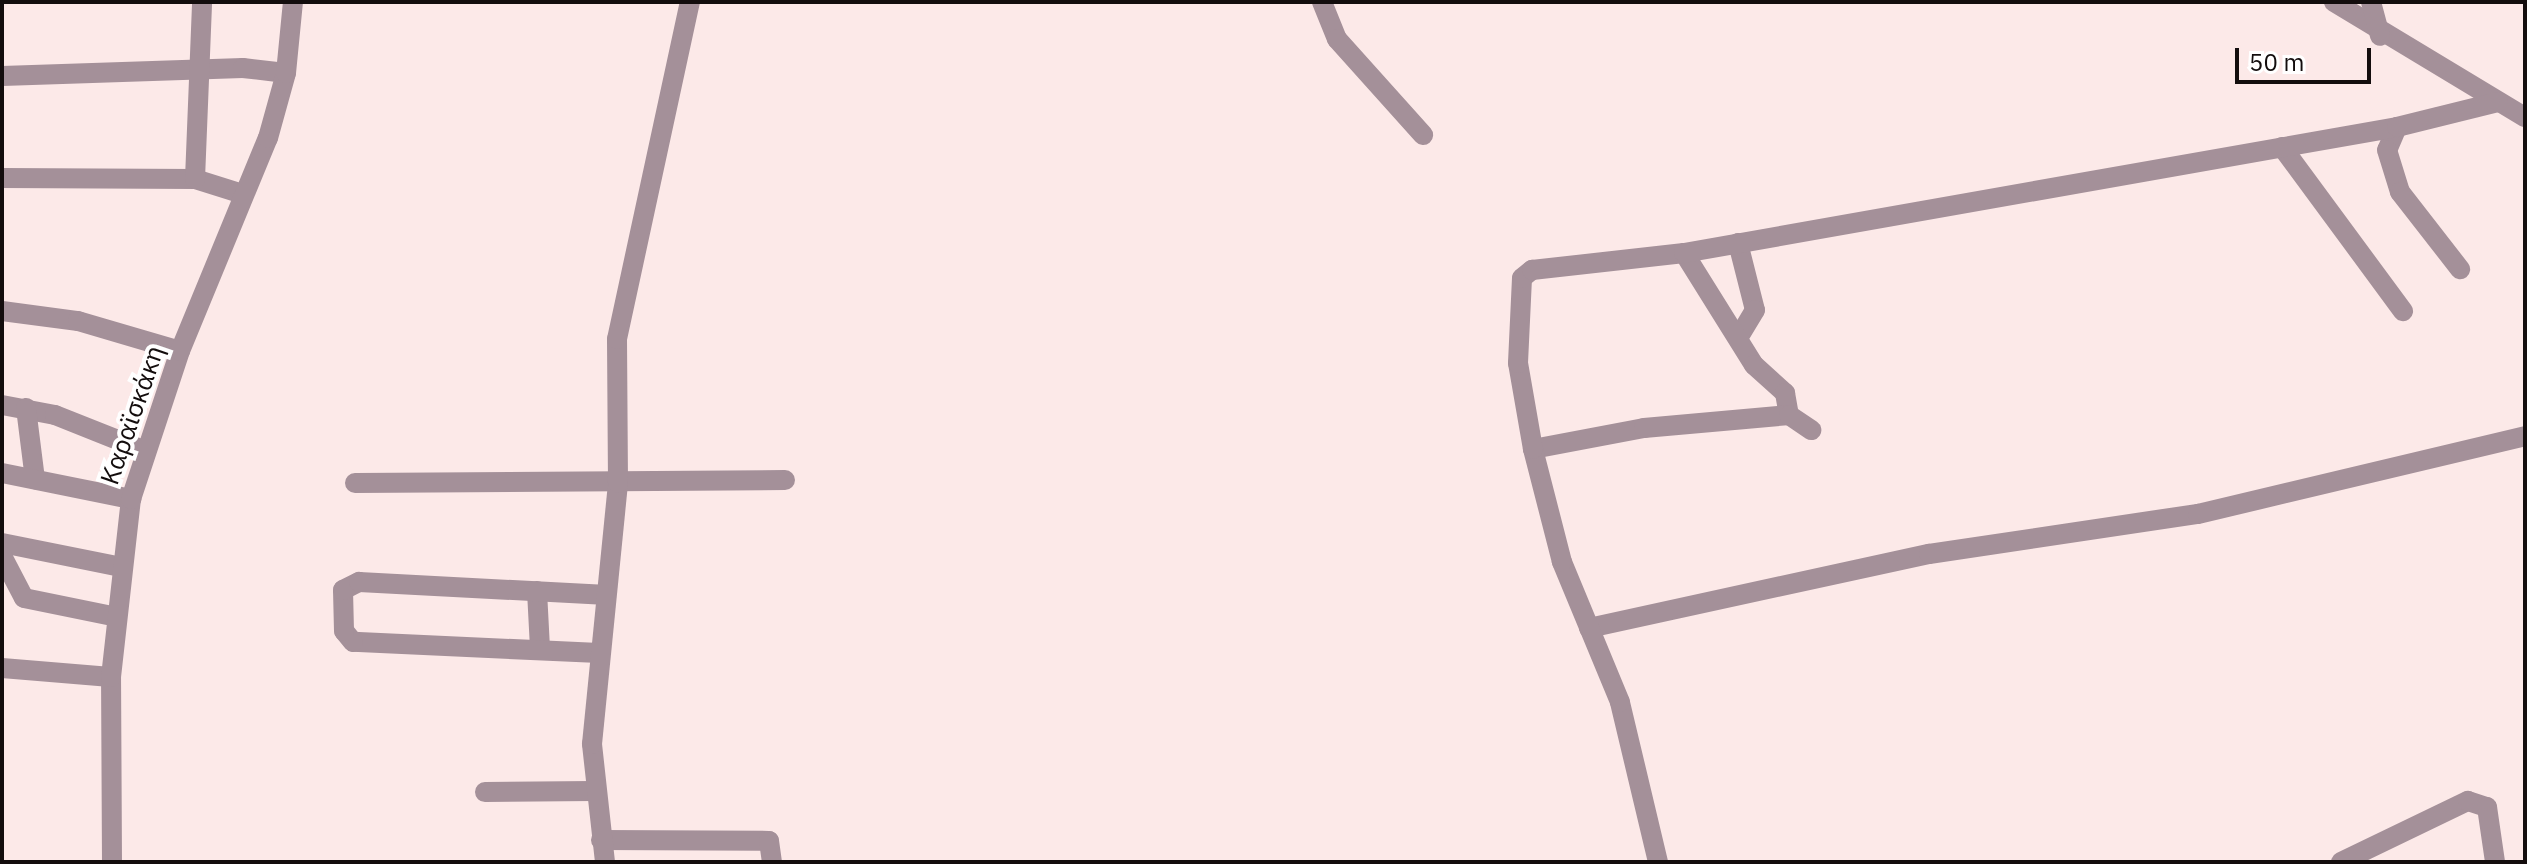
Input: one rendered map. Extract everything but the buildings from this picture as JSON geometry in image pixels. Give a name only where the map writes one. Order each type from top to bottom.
[{"type":"street","points":[[195,179],[202,2]]},
{"type":"street","name":"Καραϊσκάκη","points":[[112,862],[111,677],[131,499],[143,450],[243,194],[286,73],[293,2]]},
{"type":"street","points":[[605,862],[593,791],[603,595],[618,483],[624,297],[658,177],[690,2]]},
{"type":"street","points":[[1322,2],[1337,39],[1423,135]]},
{"type":"street","points":[[2334,2],[2380,36],[2525,117]]},
{"type":"street","points":[[2371,2],[2380,36]]},
{"type":"street","points":[[2,76],[200,68],[286,73]]},
{"type":"street","points":[[1658,862],[1620,702],[1562,562],[1533,449],[1518,363],[1522,278],[1532,270],[1684,253],[2397,127],[2498,102]]},
{"type":"street","points":[[2397,127],[2387,150],[2400,192],[2460,269]]},
{"type":"street","points":[[2282,147],[2403,311]]},
{"type":"street","points":[[2,178],[195,179],[243,194]]},
{"type":"street","points":[[1738,243],[1755,310],[1741,333]]},
{"type":"street","points":[[1684,253],[1741,333],[1754,365],[1785,393],[1789,415]]},
{"type":"street","points":[[2,311],[78,321],[180,351]]},
{"type":"street","points":[[2,405],[26,408],[143,450]]},
{"type":"street","points":[[26,408],[35,479]]},
{"type":"street","points":[[1533,449],[1644,428],[1789,415],[1811,430]]},
{"type":"street","points":[[1589,628],[1929,554],[2198,514],[2525,436]]},
{"type":"street","points":[[2,473],[131,499]]},
{"type":"street","points":[[355,483],[785,480]]},
{"type":"street","points":[[2,543],[121,567]]},
{"type":"street","points":[[2,556],[24,598],[117,617]]},
{"type":"street","points":[[599,653],[353,642],[344,631],[348,584],[603,595]]},
{"type":"street","points":[[537,591],[540,648]]},
{"type":"street","points":[[2,668],[111,677]]},
{"type":"street","points":[[485,792],[593,791]]},
{"type":"street","points":[[2348,860],[2468,801],[2487,807],[2495,862]]},
{"type":"street","points":[[601,840],[769,841],[772,862]]}]
